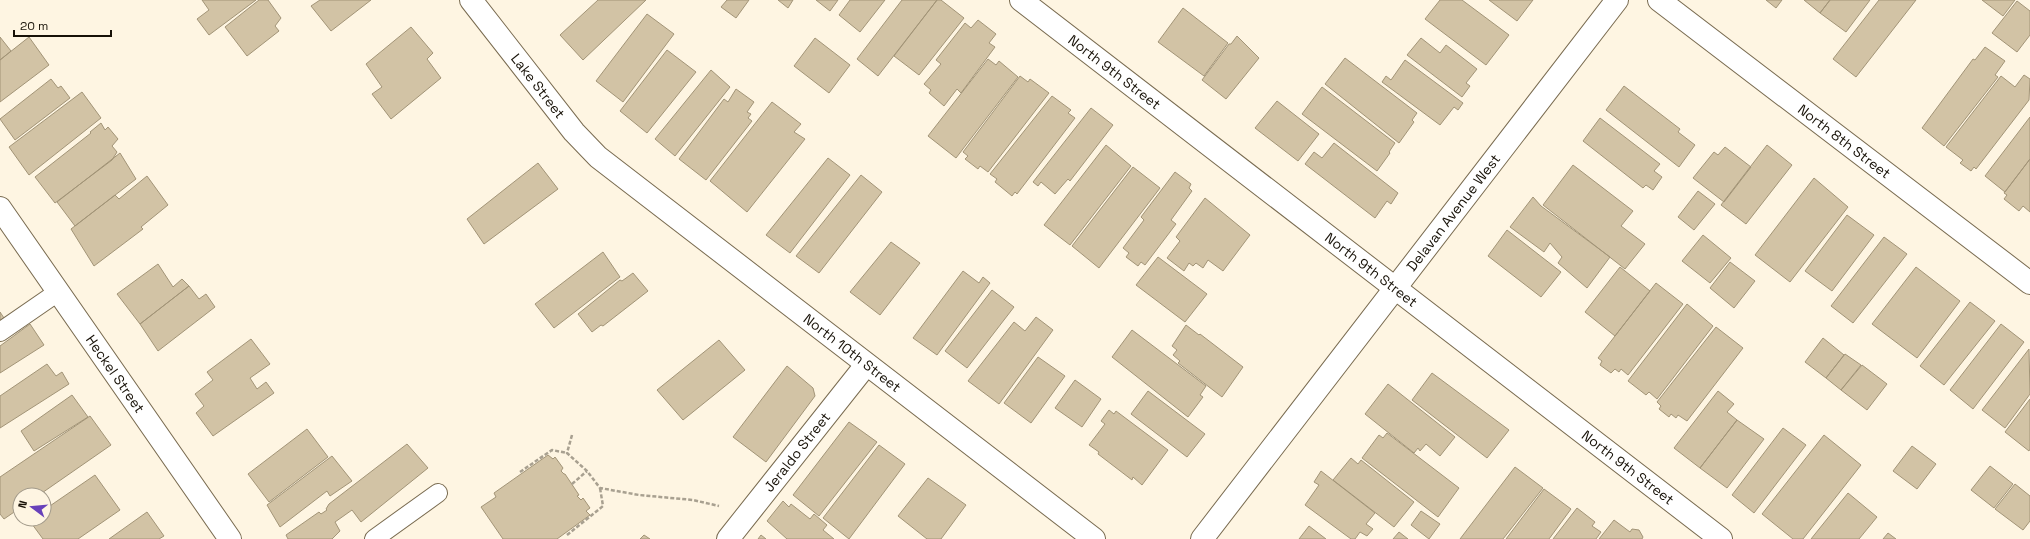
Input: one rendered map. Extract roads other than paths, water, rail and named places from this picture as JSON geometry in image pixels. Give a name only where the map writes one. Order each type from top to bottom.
[{"type":"street","name":"Lake Street","points":[[471,0],[574,132],[598,157],[610,166]]},
{"type":"street","name":"North 9th Street","points":[[1021,0],[1721,539]]},
{"type":"street","name":"Delavan Avenue West","points":[[1202,539],[1617,0]]},
{"type":"street","name":"North 8th Street","points":[[1659,0],[2030,283]]},
{"type":"street","name":"North 10th Street","points":[[610,166],[866,365],[1094,539]]},
{"type":"street","name":"Heckel Street","points":[[0,208],[230,539]]},
{"type":"street","name":"Jeraldo Street","points":[[728,539],[866,365]]},
{"type":"lane","points":[[0,332],[58,292]]},
{"type":"lane","points":[[374,539],[438,493]]}]
